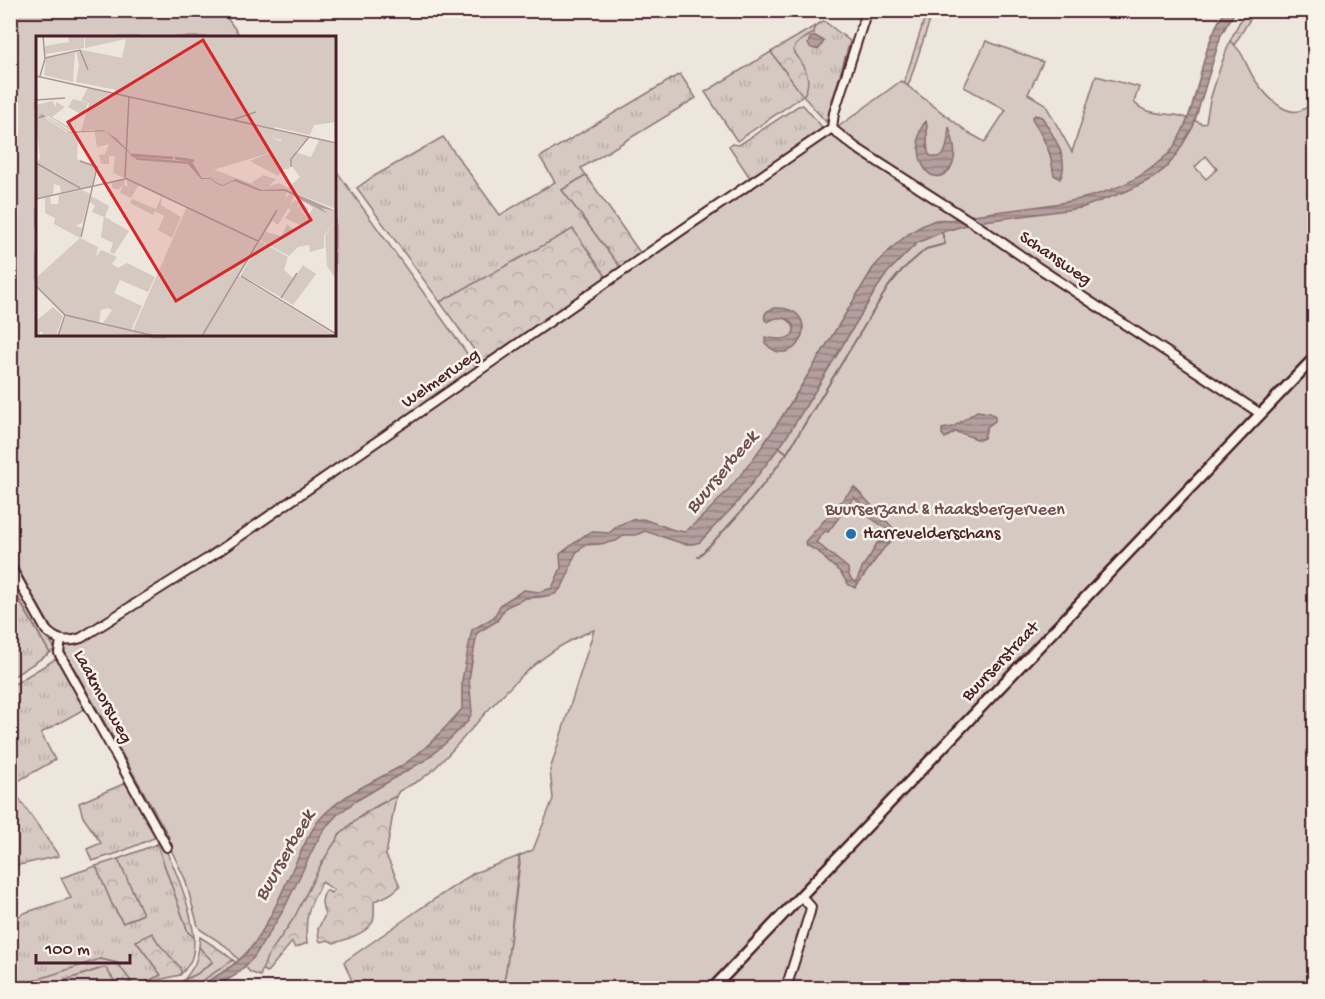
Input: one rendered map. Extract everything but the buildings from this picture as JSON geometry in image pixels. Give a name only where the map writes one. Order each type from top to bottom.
[{"type":"main road","name":"Buurserstraat","points":[[713,988],[1314,358]]},
{"type":"street","points":[[832,128],[834,113],[867,10]]},
{"type":"street","name":"Schansweg","points":[[832,128],[855,147],[977,225],[1261,414]]},
{"type":"street","name":"Welmerweg","points":[[61,640],[73,641],[81,638],[210,557],[832,128]]},
{"type":"street","name":"Laakmorsweg","points":[[10,566],[46,630],[61,640],[59,653],[167,847]]},
{"type":"street","points":[[786,988],[811,907],[801,896]]},
{"type":"green space","name":"Buurserzand & Haaksbergerveen","points":[[10,11],[222,11],[240,36],[36,36],[36,336],[336,336],[336,170],[476,366],[478,365],[483,372],[831,132],[901,81],[969,133],[985,142],[1006,110],[964,87],[986,41],[1043,62],[1028,94],[1045,104],[1072,152],[1096,76],[1139,87],[1134,102],[1143,109],[1180,116],[1203,124],[1206,122],[1210,100],[1230,41],[1242,54],[1255,80],[1273,101],[1295,112],[1303,110],[1310,104],[1314,110],[1314,988],[503,988],[520,863],[519,856],[533,850],[553,799],[550,770],[594,630],[569,641],[526,672],[433,770],[399,791],[396,796],[365,813],[340,834],[321,864],[294,918],[267,957],[260,976],[250,972],[226,946],[198,926],[185,879],[166,839],[169,837],[11,556]],"holes":[[[1206,156],[1217,169],[1206,179],[1195,167]]]},
{"type":"green space","points":[[927,11],[933,11],[908,86],[904,83]]},
{"type":"green space","points":[[1248,11],[1255,11],[1233,47],[1230,41]]},
{"type":"green space","points":[[824,21],[850,41],[826,122],[803,96],[737,141],[705,92],[771,52],[803,95],[805,68],[793,50],[796,44],[814,33],[815,26]]},
{"type":"green space","points":[[815,26],[814,33],[799,42],[793,50],[806,72],[808,83],[803,96],[771,52]]},
{"type":"green space","points":[[680,74],[696,98],[581,168],[586,175],[562,190],[621,268],[607,278],[572,230],[440,302],[357,188],[443,137],[500,215],[555,182],[540,157]]},
{"type":"green space","points":[[803,105],[822,127],[820,130],[750,178],[729,146],[739,145],[798,106]]},
{"type":"green space","points":[[586,175],[641,254],[621,268],[562,190]]},
{"type":"green space","points":[[573,229],[607,278],[484,364],[440,302]]},
{"type":"green space","points":[[10,572],[55,649],[50,653],[11,585]]},
{"type":"green space","points":[[10,585],[50,653],[11,678],[10,678]]},
{"type":"green space","points":[[57,658],[86,708],[41,733],[55,760],[11,785],[11,686]]},
{"type":"green space","points":[[128,782],[159,836],[92,861],[87,849],[101,843],[83,817],[79,803]]},
{"type":"green space","points":[[11,787],[59,856],[11,865]]},
{"type":"green space","points":[[396,796],[386,855],[400,886],[374,901],[374,916],[370,925],[344,940],[334,943],[328,940],[321,942],[318,929],[325,915],[322,900],[326,890],[331,893],[334,890],[322,882],[308,911],[307,943],[295,948],[292,942],[267,972],[258,968],[306,895],[340,835],[366,813]]},
{"type":"green space","points":[[162,842],[182,888],[194,937],[188,932],[157,844]]},
{"type":"green space","points":[[157,844],[188,932],[194,937],[192,958],[181,974],[136,941],[161,975],[133,988],[125,988],[124,985],[131,982],[117,963],[100,959],[27,984],[30,988],[11,988],[11,922],[24,913],[71,898],[61,878],[96,866],[112,904],[123,923],[143,914],[118,859]]},
{"type":"green space","points":[[519,856],[503,988],[355,988],[344,962],[474,873]]},
{"type":"green space","points":[[118,859],[143,914],[123,923],[112,904],[96,866]]},
{"type":"green space","points":[[152,933],[180,967],[181,972],[180,975],[145,983],[161,975],[136,941]]},
{"type":"green space","points":[[200,937],[233,960],[187,988],[147,988],[180,982],[197,974],[213,962],[199,947]]},
{"type":"green space","points":[[199,947],[213,961],[197,974],[184,980],[195,964]]},
{"type":"green space","points":[[100,959],[117,963],[131,981],[125,985],[125,988],[119,988],[105,967],[47,988],[30,988],[27,983]]},
{"type":"green space","points":[[233,960],[236,963],[213,979],[200,986],[187,988],[200,982]]},
{"type":"green space","points":[[106,967],[119,988],[47,988],[54,984]]},
{"type":"shaded area","points":[[1225,11],[1235,11],[1221,35],[1193,127],[1167,167],[1153,178],[1127,191],[1081,208],[977,222],[942,232],[917,243],[888,272],[877,288],[784,441],[736,504],[700,542],[684,544],[645,531],[636,535],[625,535],[616,541],[584,545],[576,553],[562,587],[555,594],[526,598],[506,607],[497,621],[477,633],[469,679],[472,712],[468,721],[427,759],[356,801],[337,815],[325,828],[315,845],[283,911],[254,957],[236,975],[214,988],[195,988],[234,964],[253,945],[270,917],[308,837],[319,820],[337,803],[403,765],[419,753],[462,709],[462,680],[472,630],[494,617],[501,604],[524,590],[539,592],[552,588],[561,568],[560,554],[585,535],[592,532],[609,533],[619,525],[631,520],[643,519],[685,532],[704,515],[737,479],[766,440],[873,268],[908,235],[936,220],[954,220],[966,216],[1068,202],[1094,195],[1119,187],[1141,175],[1167,155],[1186,123],[1211,37]]},
{"type":"shaded area","points":[[815,36],[824,41],[819,49],[812,48],[808,44],[810,38]]},
{"type":"shaded area","points":[[1035,115],[1042,117],[1059,147],[1063,163],[1060,179],[1054,175],[1051,157],[1032,118]]},
{"type":"shaded area","points":[[926,121],[929,155],[936,157],[944,154],[949,127],[954,147],[954,159],[947,173],[942,175],[933,176],[925,169],[921,161],[918,143]]},
{"type":"shaded area","points":[[775,308],[791,310],[800,317],[803,327],[801,338],[787,352],[776,351],[765,343],[765,337],[780,339],[789,337],[793,333],[794,327],[785,318],[777,318],[768,322],[765,320],[767,312]]},
{"type":"shaded area","points":[[977,411],[995,416],[995,421],[987,427],[984,438],[979,440],[955,432],[945,438],[942,434],[942,429],[953,427]]},
{"type":"shaded area","points":[[854,487],[896,531],[897,536],[884,548],[855,588],[849,585],[840,572],[819,552],[806,545],[805,542]],"holes":[[[854,497],[860,503],[860,510],[892,533],[886,541],[877,543],[856,582],[852,580],[848,568],[816,542],[825,531],[828,532]]]},
{"type":"waterway","points":[[787,453],[888,287],[902,270],[926,249],[945,244],[942,232]]},
{"type":"waterway","points":[[698,557],[745,507],[787,453],[778,446]]},
{"type":"place","name":"Harrevelderschans","points":[[851,534]]},
{"type":"water label","name":"Buurserbeek","points":[[723,473]]},
{"type":"water label","name":"Buurserbeek","points":[[286,856]]}]
